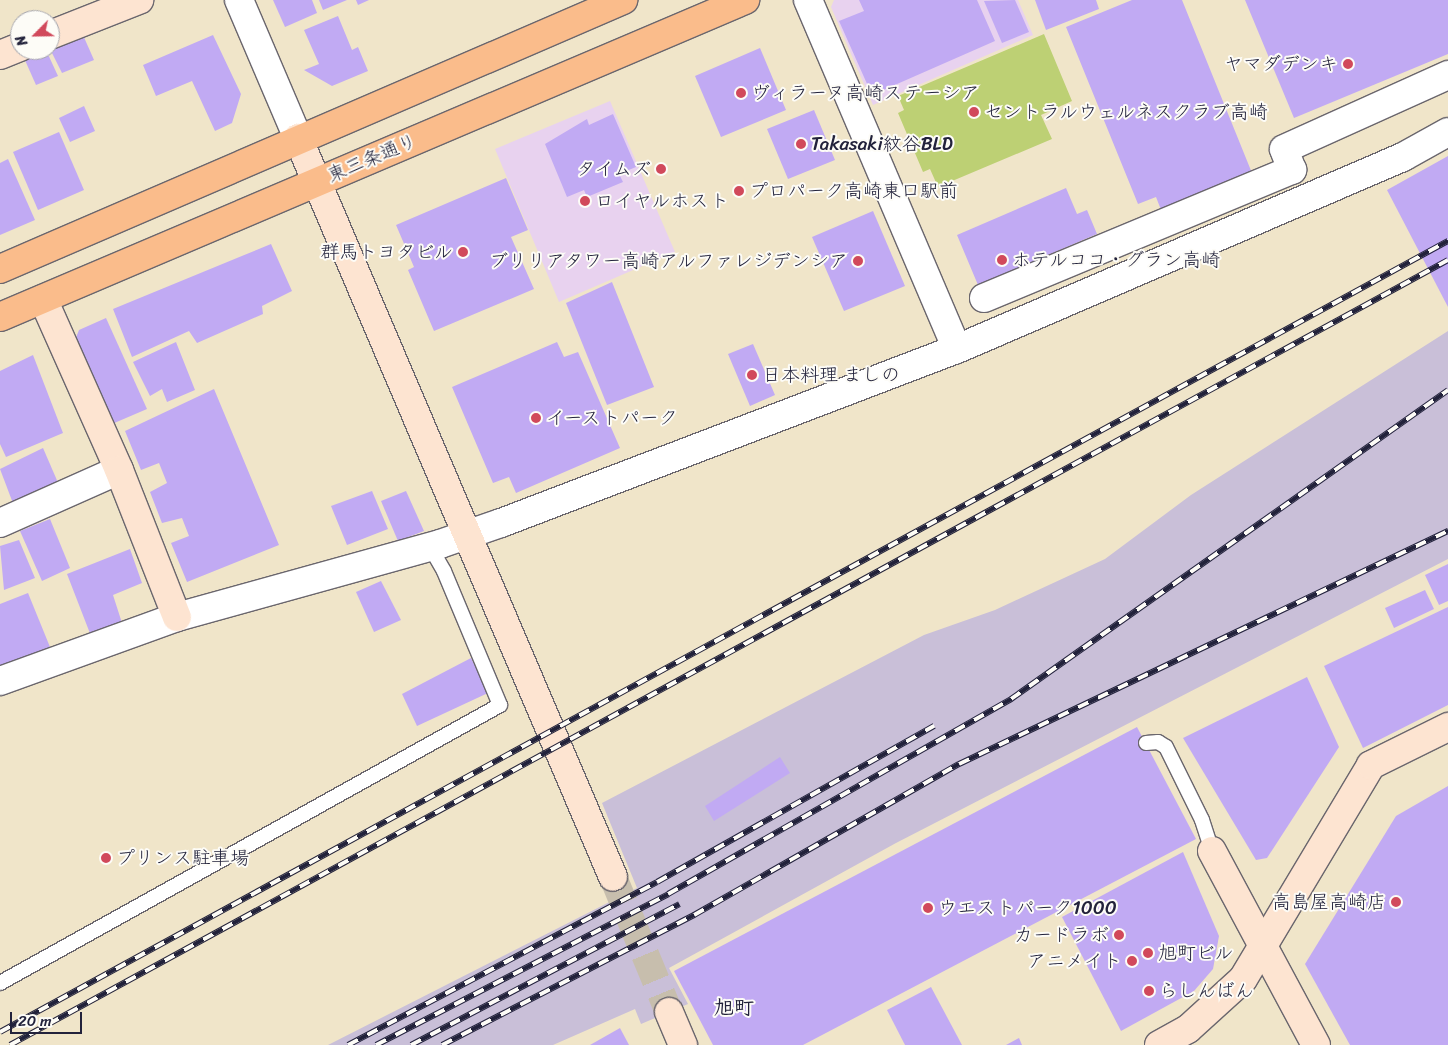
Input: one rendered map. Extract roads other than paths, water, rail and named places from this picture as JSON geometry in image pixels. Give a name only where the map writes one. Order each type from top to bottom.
[{"type":"highway","points":[[0,269],[298,138],[623,0]]},
{"type":"highway","name":"東三条通り","points":[[0,317],[745,0]]},
{"type":"street","points":[[60,31],[139,0]]},
{"type":"street","points":[[239,0],[613,877]]},
{"type":"street","points":[[808,0],[957,349]]},
{"type":"street","points":[[984,298],[1292,170],[1284,149],[1448,74]]},
{"type":"street","points":[[0,681],[177,617],[468,535],[957,349],[1403,157],[1448,132]]},
{"type":"street","points":[[43,299],[119,470],[177,617]]},
{"type":"street","points":[[0,523],[119,470]]},
{"type":"street","points":[[1158,1045],[1188,1030],[1243,979],[1265,950],[1370,765],[1448,726]]},
{"type":"street","points":[[1212,851],[1316,1045]]},
{"type":"street","points":[[669,1012],[683,1045]]},
{"type":"lane","points":[[0,983],[500,706],[444,571],[430,547]]},
{"type":"lane","points":[[1146,743],[1158,742],[1166,747],[1202,820],[1212,851]]},
{"type":"tunnel","points":[[613,877],[669,1012]]},
{"type":"railway","points":[[0,1032],[1448,241]]},
{"type":"railway","points":[[10,1045],[1448,260]]},
{"type":"railway","points":[[376,1045],[668,894],[1011,699],[1448,390]]},
{"type":"railway","points":[[442,1045],[694,915],[959,764],[1448,531]]},
{"type":"railway","points":[[348,1045],[657,882],[934,726]]},
{"type":"railway","points":[[411,1045],[679,904]]},
{"type":"place","name":"ヤマダデンキ","points":[[1348,64]]},
{"type":"place","name":"ヴィラーヌ高崎ステーシア","points":[[741,93]]},
{"type":"place","name":"セントラルウェルネスクラブ高崎","points":[[974,112]]},
{"type":"place","name":"Takasaki紋谷BLD","points":[[801,144]]},
{"type":"place","name":"タイムズ","points":[[661,169]]},
{"type":"place","name":"プロパーク高崎東口駅前","points":[[739,191]]},
{"type":"place","name":"ロイヤルホスト","points":[[585,201]]},
{"type":"place","name":"群馬トヨタビル","points":[[463,252]]},
{"type":"place","name":"ホテルココ・グラン高崎","points":[[1002,260]]},
{"type":"place","name":"ブリリアタワー高崎アルファレジデンシア","points":[[858,261]]},
{"type":"place","name":"日本料理 ましの","points":[[752,375]]},
{"type":"place","name":"イーストパーク","points":[[536,418]]},
{"type":"place","name":"プリンス駐車場","points":[[106,858]]},
{"type":"place","name":"高島屋高崎店","points":[[1396,902]]},
{"type":"place","name":"ウエストパーク1000","points":[[928,908]]},
{"type":"place","name":"カードラボ","points":[[1119,935]]},
{"type":"place","name":"旭町ビル","points":[[1148,953]]},
{"type":"place","name":"アニメイト","points":[[1132,961]]},
{"type":"place","name":"らしんばん","points":[[1149,991]]},
{"type":"district","name":"旭町","points":[[734,1007]]}]
